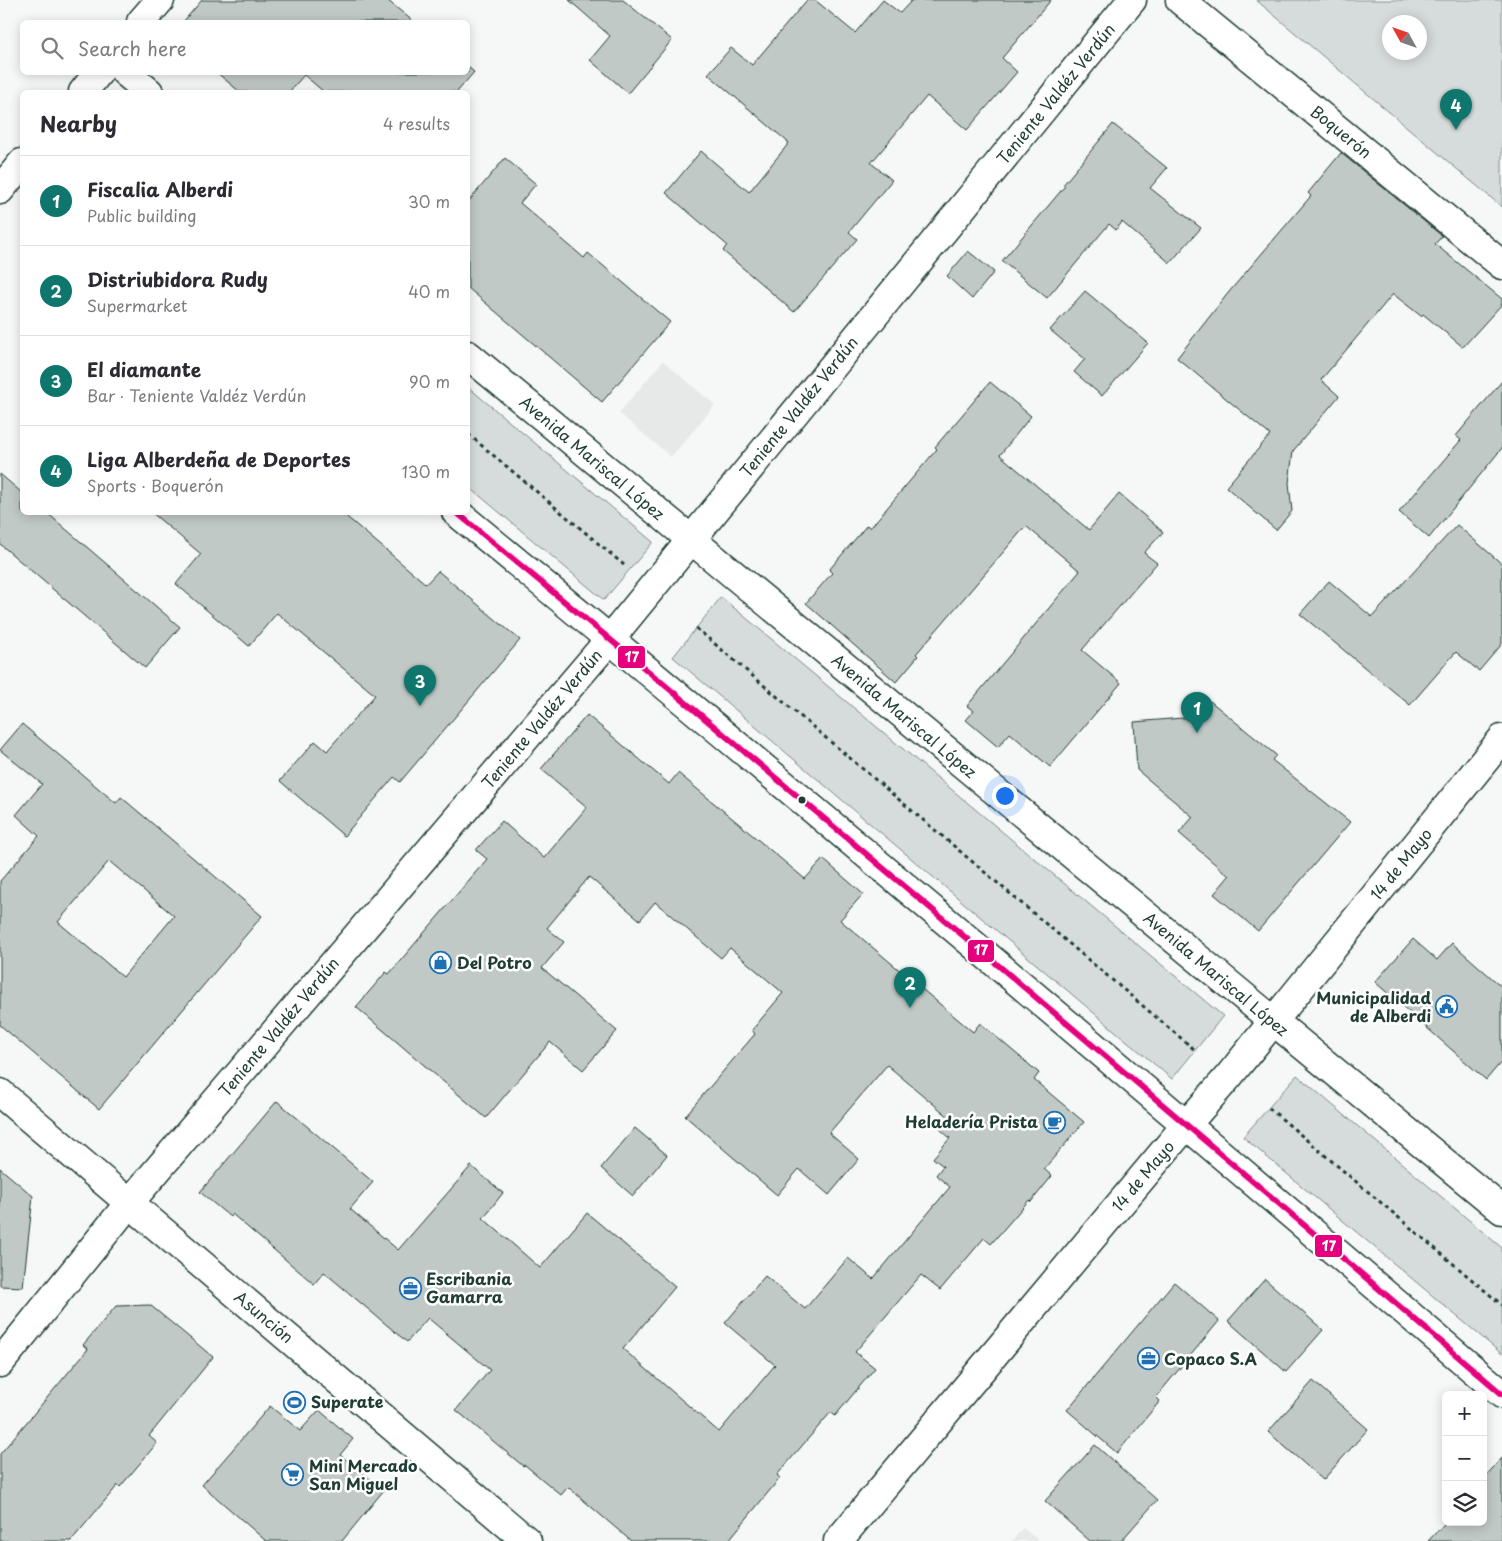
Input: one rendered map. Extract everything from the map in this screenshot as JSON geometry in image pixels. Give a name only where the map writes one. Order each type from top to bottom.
[{"type":"street","points":[[143,20],[160,0]]},
{"type":"street","name":"Teniente Valdéz Verdún","points":[[0,1362],[130,1202],[610,639],[1132,0]]},
{"type":"street","name":"Boquerón","points":[[1180,0],[1502,265]]},
{"type":"street","points":[[85,90],[97,75]]},
{"type":"street","points":[[129,75],[147,90]]},
{"type":"street","points":[[0,190],[20,165]]},
{"type":"street","name":"Avenida Mariscal López","points":[[470,357],[1502,1210]]},
{"type":"street","points":[[460,515],[1187,1124],[1502,1394]]},
{"type":"street","name":"14 de Mayo","points":[[838,1541],[1229,1076],[1502,739]]},
{"type":"street","name":"Asunción","points":[[0,1093],[528,1541]]},
{"type":"path","points":[[470,436],[630,570]]},
{"type":"path","points":[[696,628],[1194,1050]]},
{"type":"path","points":[[1269,1108],[1502,1305]]},
{"type":"shaded area","points":[[1256,0],[1502,0],[1502,207]]},
{"type":"shaded area","points":[[663,361],[715,405],[671,457],[619,413]]},
{"type":"shaded area","points":[[470,389],[653,542],[604,600],[470,488]]},
{"type":"shaded area","points":[[721,597],[1223,1016],[1172,1079],[673,657]]},
{"type":"shaded area","points":[[1297,1075],[1502,1248],[1502,1354],[1243,1137]]},
{"type":"shaded area","points":[[1023,1528],[1039,1541],[1012,1541]]},
{"type":"building","points":[[202,0],[387,0],[412,20],[185,20]]},
{"type":"building","points":[[569,0],[623,0],[672,40],[628,93],[590,60],[610,36]]},
{"type":"building","points":[[807,0],[815,0],[855,33],[883,0],[900,13],[912,0],[1051,0],[1002,58],[1017,72],[967,130],[927,96],[871,163],[892,180],[849,232],[857,239],[794,312],[723,251],[727,245],[666,193],[701,151],[749,192],[789,143],[708,74],[731,48],[752,65]]},
{"type":"building","points":[[470,69],[474,72],[459,90],[322,90],[304,75],[470,75]]},
{"type":"building","points":[[220,75],[304,75],[291,90],[238,90]]},
{"type":"building","points":[[1113,124],[1167,168],[1150,188],[1201,228],[1170,263],[1122,222],[1116,230],[1109,224],[1047,298],[1002,261],[1065,186],[1063,185]]},
{"type":"building","points":[[1341,153],[1442,236],[1435,244],[1502,299],[1502,304],[1463,347],[1423,314],[1421,316],[1393,294],[1321,380],[1339,396],[1293,451],[1289,483],[1292,511],[1276,530],[1226,487],[1270,435],[1177,358],[1229,292],[1311,196],[1308,193]]},
{"type":"building","points":[[505,158],[536,184],[520,203],[584,258],[588,253],[670,322],[602,402],[470,290],[470,200]]},
{"type":"building","points":[[968,251],[994,272],[972,299],[947,276]]},
{"type":"building","points":[[1085,291],[1148,343],[1102,396],[1074,372],[1085,359],[1050,330]]},
{"type":"building","points":[[1502,381],[1502,448],[1429,538],[1399,512],[1461,440],[1456,436]]},
{"type":"building","points":[[990,382],[1031,416],[1000,455],[1089,530],[1119,494],[1163,532],[1144,553],[1157,563],[1082,650],[1121,683],[1050,767],[1010,733],[998,747],[966,720],[974,711],[967,706],[1080,571],[1027,527],[1024,528],[916,654],[918,656],[896,682],[806,603],[832,573],[829,570],[867,525],[870,528],[937,449],[935,447]]},
{"type":"building","points":[[0,474],[20,491],[20,515],[49,515],[180,627],[145,668],[0,544]]},
{"type":"building","points":[[155,515],[345,515],[426,584],[438,571],[520,640],[400,782],[394,777],[344,836],[280,781],[315,741],[327,751],[375,695],[277,613],[249,646],[176,584],[201,554]]},
{"type":"building","points":[[1457,525],[1502,564],[1502,644],[1479,671],[1456,652],[1410,705],[1300,614],[1329,581],[1372,617]]},
{"type":"building","points":[[1210,701],[1276,755],[1272,760],[1350,822],[1258,931],[1214,894],[1229,876],[1179,833],[1193,817],[1137,770],[1134,722],[1195,717]]},
{"type":"building","points":[[587,715],[669,784],[678,773],[805,879],[823,859],[863,894],[840,920],[973,1032],[980,1023],[1039,1073],[1034,1080],[1084,1122],[1044,1169],[1052,1176],[1031,1202],[1029,1200],[991,1244],[984,1238],[940,1290],[921,1275],[855,1352],[875,1368],[835,1416],[831,1412],[777,1475],[780,1478],[728,1541],[631,1541],[568,1487],[561,1495],[456,1410],[490,1370],[428,1318],[407,1342],[324,1272],[314,1284],[232,1214],[230,1217],[200,1192],[277,1101],[373,1182],[350,1209],[398,1250],[471,1166],[503,1193],[483,1218],[540,1268],[587,1213],[675,1287],[623,1349],[719,1432],[775,1365],[725,1323],[765,1276],[805,1309],[848,1258],[873,1279],[950,1187],[936,1175],[943,1166],[933,1158],[950,1138],[940,1129],[950,1118],[887,1065],[829,1133],[859,1159],[829,1195],[799,1169],[777,1195],[685,1116],[755,1034],[752,1030],[783,993],[730,948],[721,958],[655,902],[640,920],[589,877],[547,928],[564,942],[542,968],[617,1031],[583,1070],[550,1042],[486,1118],[356,1007],[386,972],[389,974],[487,859],[476,850],[502,821],[544,858],[587,807],[541,769]]},
{"type":"building","points":[[22,724],[116,803],[121,797],[262,916],[99,1109],[0,1025],[0,881],[39,836],[16,815],[42,784],[0,750]],"holes":[[[109,861],[174,916],[123,977],[58,922]]]},
{"type":"building","name":"Municipalidad de Alberdi","points":[[1413,939],[1437,960],[1452,943],[1502,987],[1502,1061],[1486,1080],[1375,982]]},
{"type":"building","points":[[635,1128],[667,1155],[633,1196],[601,1168]]},
{"type":"building","points":[[0,1168],[33,1196],[23,1287],[0,1286]]},
{"type":"building","points":[[1265,1279],[1323,1330],[1286,1372],[1228,1321]]},
{"type":"building","name":"Copaco S.A","points":[[1174,1282],[1219,1321],[1156,1397],[1160,1401],[1117,1453],[1067,1410]]},
{"type":"building","points":[[150,1305],[213,1357],[149,1436],[157,1443],[120,1487],[118,1485],[71,1541],[0,1541],[0,1454],[88,1349],[83,1345],[116,1306]]},
{"type":"building","points":[[1313,1381],[1368,1429],[1323,1480],[1268,1432]]},
{"type":"building","points":[[270,1406],[300,1431],[319,1410],[353,1439],[340,1455],[384,1490],[342,1541],[266,1541],[202,1485]]},
{"type":"building","points":[[1095,1445],[1157,1500],[1121,1541],[1090,1541],[1045,1501]]},
{"type":"building","points":[[1502,1458],[1502,1541],[1428,1541],[1442,1526],[1487,1526],[1487,1475]]},
{"type":"transit line","name":"17","points":[[460,515],[981,951],[1502,1394]]},
{"type":"place","name":"Liga Alberdeña de Deportes","points":[[1456,130]]},
{"type":"place","name":"El diamante","points":[[420,706]]},
{"type":"place","name":"Fiscalia Alberdi","points":[[1197,733]]},
{"type":"place","name":"Del Potro","points":[[441,963]]},
{"type":"place","name":"Municipalidad de Alberdi","points":[[1447,1007]]},
{"type":"place","name":"Distriubidora Rudy","points":[[910,1008]]},
{"type":"place","name":"Heladería Prista","points":[[1054,1122]]},
{"type":"place","name":"Escribania Gamarra","points":[[410,1288]]},
{"type":"place","name":"Copaco S.A","points":[[1148,1359]]},
{"type":"place","name":"Superate","points":[[295,1402]]},
{"type":"place","name":"Mini Mercado San Miguel","points":[[293,1475]]}]
